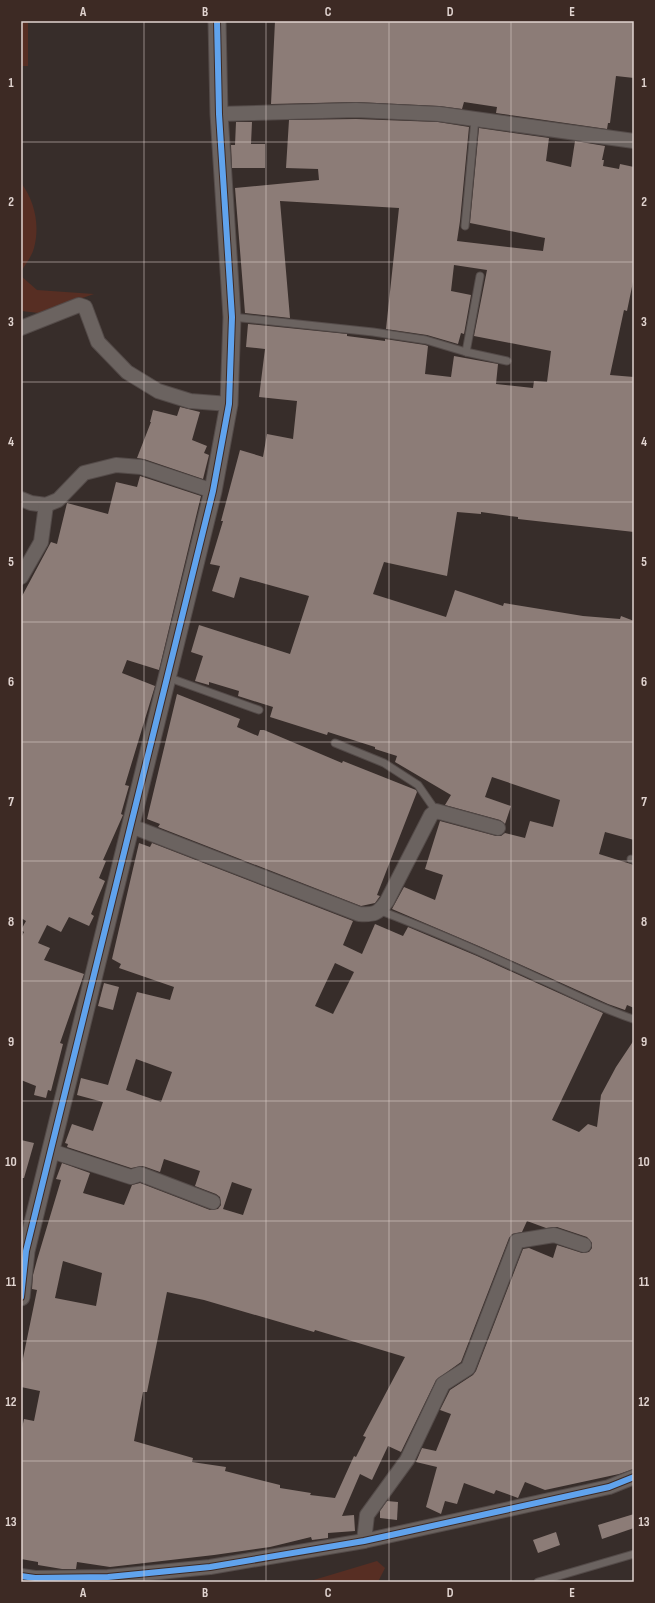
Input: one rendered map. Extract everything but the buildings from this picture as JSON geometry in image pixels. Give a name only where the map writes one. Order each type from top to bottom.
[{"type":"street","points":[[21,1297],[24,1251],[51,1151],[213,491],[229,404],[232,317],[219,114],[217,21]]},
{"type":"street","points":[[219,114],[356,110],[439,114],[634,141]]},
{"type":"street","points":[[21,328],[79,305],[85,307],[98,342],[127,372],[158,391],[190,401],[229,404]]},
{"type":"street","points":[[21,499],[31,503],[46,505],[58,500],[84,473],[116,465],[141,467],[213,491]]},
{"type":"street","points":[[21,577],[41,542],[46,505]]},
{"type":"street","points":[[131,826],[358,914],[371,915],[381,911],[431,815],[436,811],[498,828]]},
{"type":"street","points":[[51,1151],[131,1176],[140,1174],[213,1202]]},
{"type":"street","points":[[364,1541],[367,1515],[407,1460],[442,1384],[468,1368],[517,1241],[554,1235],[584,1245]]},
{"type":"street","points":[[21,1576],[35,1578],[108,1577],[202,1568],[364,1541],[609,1487],[634,1478]]},
{"type":"lane","points":[[465,226],[475,119]]},
{"type":"lane","points":[[466,352],[480,276]]},
{"type":"lane","points":[[232,317],[373,332],[426,340],[466,352],[507,361]]},
{"type":"lane","points":[[167,677],[259,710]]},
{"type":"lane","points":[[335,743],[384,763],[418,785],[436,811]]},
{"type":"lane","points":[[381,911],[425,927],[606,1010],[633,1019]]},
{"type":"lane","points":[[538,1582],[634,1554]]},
{"type":"shaded area","points":[[21,21],[28,21],[28,66],[21,66]]},
{"type":"shaded area","points":[[21,183],[33,206],[36,223],[36,240],[33,251],[21,272]]},
{"type":"shaded area","points":[[21,276],[37,290],[94,294],[39,313],[21,311]]},
{"type":"shaded area","points":[[377,1561],[385,1568],[378,1582],[307,1582]]},
{"type":"cycle path","points":[[21,1297],[26,1251],[213,491],[229,404],[232,317],[219,114],[217,21]]},
{"type":"cycle path","points":[[21,1576],[35,1578],[108,1577],[210,1567],[364,1541],[609,1487],[634,1477]]}]
